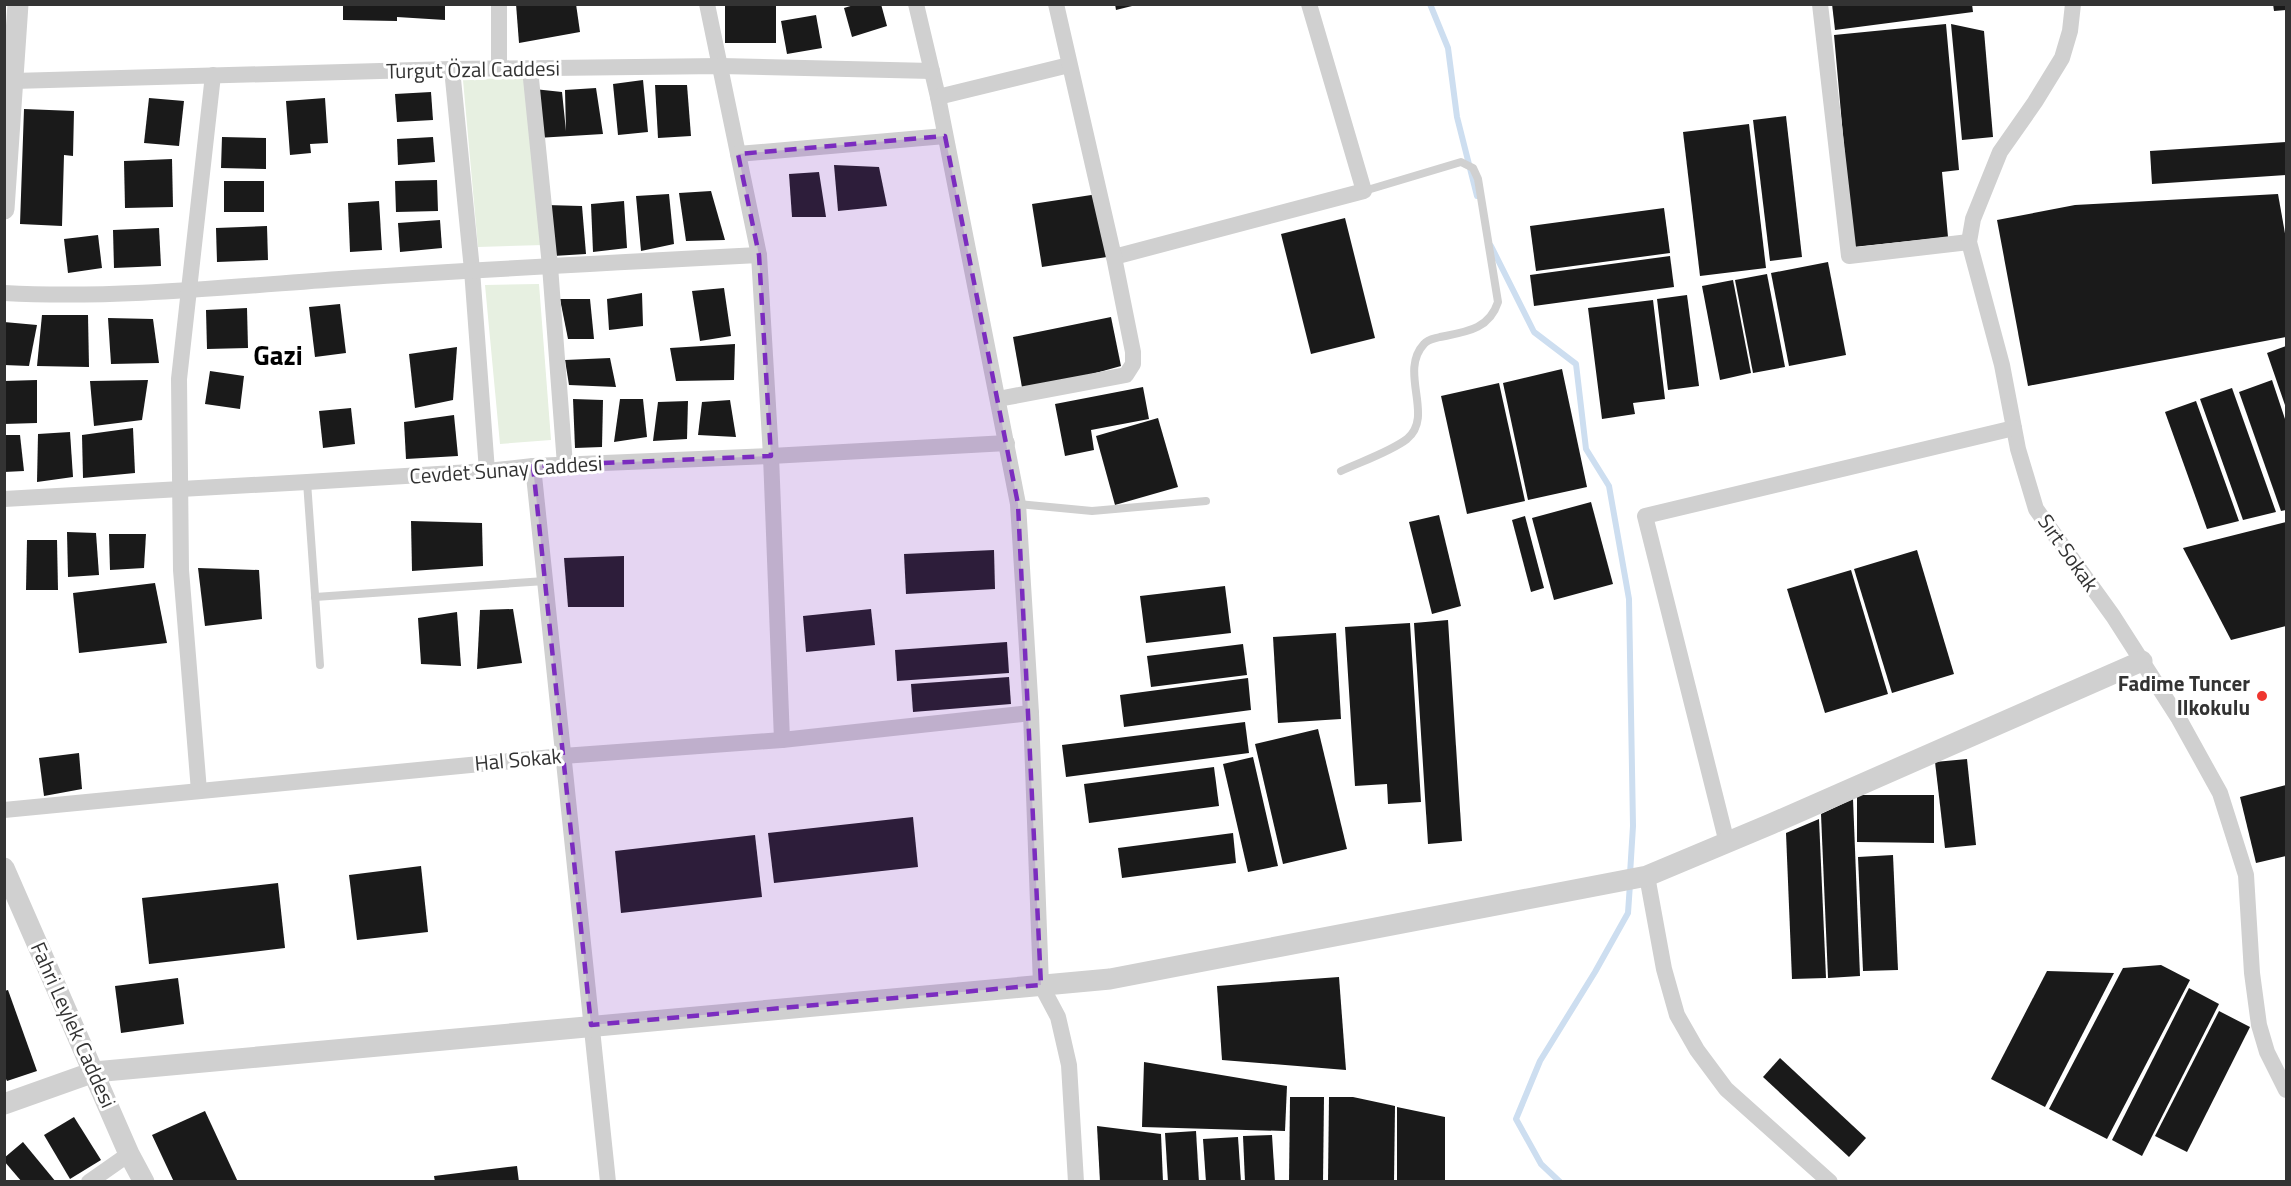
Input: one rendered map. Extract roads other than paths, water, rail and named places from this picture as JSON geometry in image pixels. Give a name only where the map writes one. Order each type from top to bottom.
[{"type":"street","points":[[4,209],[18,4]]},
{"type":"street","points":[[499,4],[499,69]]},
{"type":"street","points":[[707,4],[759,255],[771,456],[782,740]]},
{"type":"street","points":[[916,4],[933,71],[1018,504],[1031,713],[1041,985],[1058,1017],[1069,1065],[1076,1182]]},
{"type":"street","points":[[998,399],[1126,375],[1133,364],[1133,352],[1114,257],[1056,4]]},
{"type":"street","points":[[1114,257],[1364,191],[1309,4]]},
{"type":"street","points":[[1820,4],[1849,256],[1969,242]]},
{"type":"street","name":"Sırt Sokak","points":[[2073,4],[2070,31],[2062,58],[2000,152],[1973,219],[1969,242],[2002,365],[2018,450],[2036,509],[2113,616],[2200,754],[2220,793],[2246,875],[2252,973],[2259,1025],[2267,1052],[2286,1090]]},
{"type":"street","points":[[938,97],[1069,65]]},
{"type":"street","name":"Turgut Özal Caddesi","points":[[13,81],[452,69],[721,66],[933,71]]},
{"type":"street","points":[[452,69],[472,270],[487,471]]},
{"type":"street","points":[[530,69],[550,266],[565,465]]},
{"type":"street","points":[[199,791],[181,570],[179,379],[213,75]]},
{"type":"street","points":[[738,154],[945,136]]},
{"type":"street","points":[[4,294],[50,296],[188,290],[472,270],[759,255]]},
{"type":"street","points":[[1727,843],[1645,516],[2014,428]]},
{"type":"street","name":"Cevdet Sunay Caddesi","points":[[4,499],[487,471],[533,466],[1007,443]]},
{"type":"street","points":[[533,466],[608,1182]]},
{"type":"street","points":[[4,1104],[94,1072],[1110,979],[1647,876],[2142,661]]},
{"type":"street","name":"Hal Sokak","points":[[4,810],[563,756],[782,740],[1031,713]]},
{"type":"street","name":"Fahri Leylek Caddesi","points":[[4,868],[129,1154],[144,1182]]},
{"type":"street","points":[[1647,876],[1664,969],[1677,1015],[1697,1050],[1726,1089],[1780,1134],[1830,1182]]},
{"type":"street","points":[[89,1182],[129,1154]]},
{"type":"lane","points":[[1341,471],[1399,444],[1412,433],[1418,417],[1414,367],[1419,351],[1428,340],[1476,329],[1491,318],[1498,302],[1478,179],[1473,168],[1461,162],[1364,191]]},
{"type":"lane","points":[[307,482],[320,665]]},
{"type":"lane","points":[[1018,504],[1092,511],[1206,501]]},
{"type":"lane","points":[[315,597],[545,581]]},
{"type":"waterway","points":[[1430,4],[1448,48],[1457,117],[1477,196]]},
{"type":"waterway","points":[[1491,246],[1534,332],[1576,364],[1586,449],[1609,486],[1629,599],[1633,826],[1630,874]]},
{"type":"waterway","points":[[1560,1182],[1541,1164],[1516,1119],[1540,1061],[1628,913],[1630,884]]},
{"type":"place","name":"Fadime Tuncer Ilkokulu","points":[[2262,696]]},
{"type":"district","name":"Gazi","points":[[278,356]]}]
